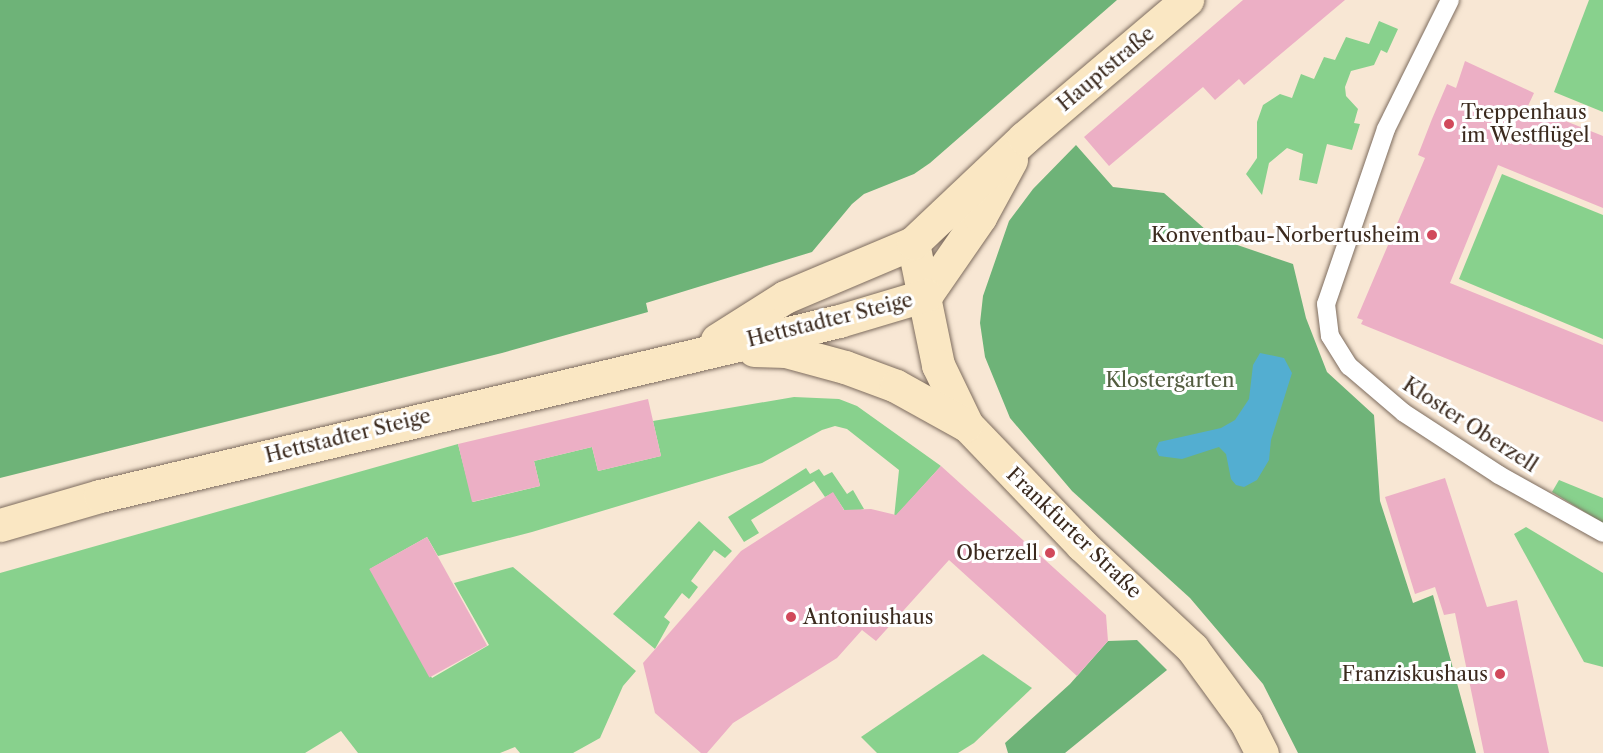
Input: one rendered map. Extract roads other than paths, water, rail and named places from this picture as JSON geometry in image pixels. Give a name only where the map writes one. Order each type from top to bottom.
[{"type":"main road","name":"Hauptstraße","points":[[913,243],[1024,138],[1187,0]]},
{"type":"main road","name":"Hauptstraße","points":[[926,295],[980,217],[1024,138]]},
{"type":"main road","name":"Hettstadter Steige","points":[[698,352],[785,297],[913,243]]},
{"type":"main road","name":"Frankfurter Straße","points":[[913,243],[926,295],[938,365],[967,425],[1082,545],[1192,648],[1246,722],[1262,753]]},
{"type":"main road","points":[[878,258],[926,295]]},
{"type":"main road","name":"Hettstadter Steige","points":[[0,525],[100,496],[698,352],[846,319],[926,295]]},
{"type":"main road","name":"Hettstadter Steige","points":[[698,352],[786,351],[812,357],[896,386],[967,425]]},
{"type":"lane","name":"Kloster Oberzell","points":[[1450,0],[1386,129],[1326,304],[1330,336],[1349,366],[1404,413],[1499,475],[1603,534]]},
{"type":"water","points":[[1260,353],[1284,358],[1292,373],[1271,440],[1269,460],[1257,480],[1244,487],[1236,485],[1231,479],[1226,454],[1219,447],[1182,459],[1159,456],[1156,449],[1159,442],[1221,428],[1235,420],[1249,399],[1253,365]]},
{"type":"place","name":"Treppenhaus im Westflügel","points":[[1449,124]]},
{"type":"place","name":"Konventbau-Norbertusheim","points":[[1432,235]]},
{"type":"place","name":"Oberzell","points":[[1050,553]]},
{"type":"place","name":"Antoniushaus","points":[[791,617]]},
{"type":"place","name":"Franziskushaus","points":[[1500,674]]},
{"type":"park label","name":"Klostergarten","points":[[1170,380]]}]
